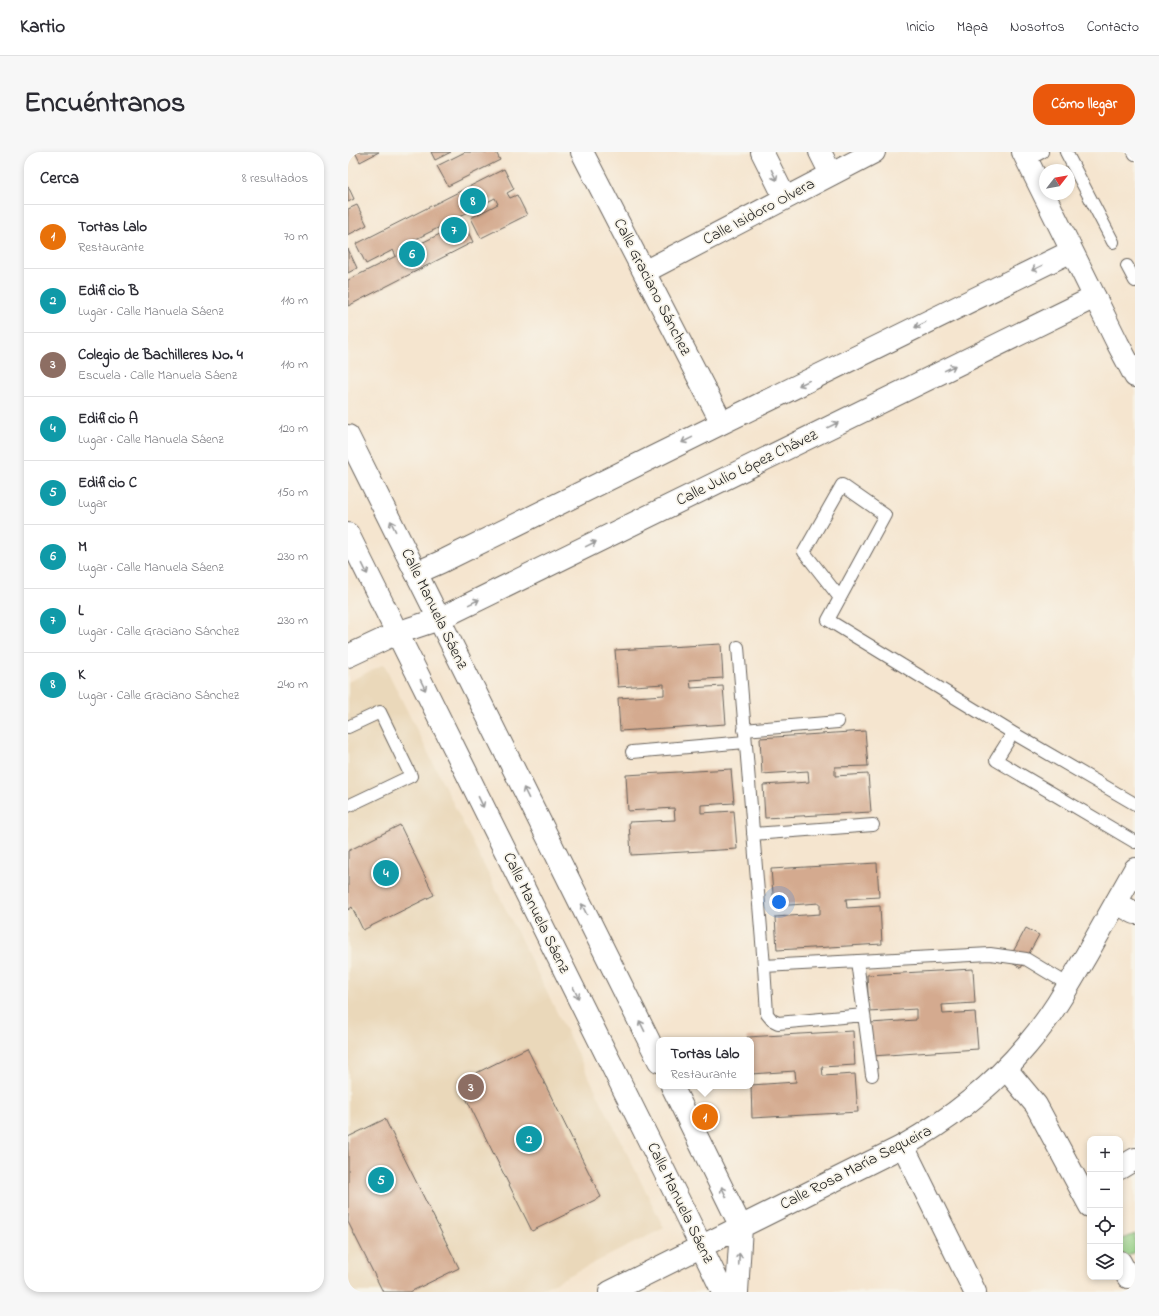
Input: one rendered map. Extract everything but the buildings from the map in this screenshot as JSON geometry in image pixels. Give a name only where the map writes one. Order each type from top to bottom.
[{"type":"street","name":"Calle Graciano Sánchez","points":[[582,152],[722,423]]},
{"type":"street","points":[[762,152],[785,198]]},
{"type":"street","points":[[820,152],[831,174]]},
{"type":"street","name":"Calle Isidoro Olvera","points":[[644,272],[874,152]]},
{"type":"street","points":[[1031,155],[1072,251],[1135,376]]},
{"type":"street","points":[[416,573],[448,559],[1072,251]]},
{"type":"street","name":"Calle Julio López Chávez","points":[[348,656],[397,633],[439,619],[1095,297]]},
{"type":"street","name":"Calle Manuela Sáenz","points":[[348,436],[656,1055]]},
{"type":"street","name":"Calle Manuela Sáenz","points":[[348,534],[702,1246],[723,1292]]},
{"type":"street","name":"Calle Rosa María Sequeira","points":[[610,1292],[903,1146],[958,1112],[1006,1069],[1028,1045],[1047,1019],[1069,985],[1135,869]]},
{"type":"street","points":[[1116,903],[1135,913]]},
{"type":"street","points":[[1006,1069],[1036,1105],[1087,1194]]},
{"type":"street","name":"Calle Manuela Sáenz","points":[[673,1089],[741,1227],[737,1292]]},
{"type":"street","points":[[903,1146],[975,1292]]},
{"type":"street","points":[[1123,1166],[1135,1159]]},
{"type":"street","points":[[1123,1267],[1128,1276],[1132,1277],[1135,1275]]},
{"type":"lane","points":[[1066,152],[1113,242]]},
{"type":"lane","points":[[1127,266],[1135,281]]},
{"type":"lane","points":[[840,598],[804,552],[842,485],[885,515],[840,598],[828,620],[1014,733],[1135,804]]},
{"type":"lane","points":[[738,647],[767,1014],[772,1020],[778,1023],[864,1015]]},
{"type":"lane","points":[[348,727],[380,712],[411,776],[348,806]]},
{"type":"lane","points":[[632,752],[838,722]]},
{"type":"lane","points":[[1014,733],[996,760],[1135,842]]},
{"type":"lane","points":[[753,834],[873,825]]},
{"type":"lane","points":[[764,966],[990,954],[1026,959],[1069,985]]},
{"type":"lane","points":[[857,961],[872,1075]]},
{"type":"shaded area","points":[[384,664],[664,1228],[536,1292],[348,1292],[348,682]]},
{"type":"green space","points":[[1135,1234],[1135,1252],[1128,1256],[1123,1255],[1123,1239]]},
{"type":"place","name":"K","points":[[473,201]]},
{"type":"place","name":"L","points":[[454,230]]},
{"type":"place","name":"M","points":[[412,254]]},
{"type":"place","name":"Edificio A","points":[[386,873]]},
{"type":"place","name":"Colegio de Bachilleres No. 4","points":[[471,1087]]},
{"type":"place","name":"Tortas Lalo","points":[[705,1117]]},
{"type":"place","name":"Edificio B","points":[[529,1139]]},
{"type":"place","name":"Edificio C","points":[[381,1180]]}]
